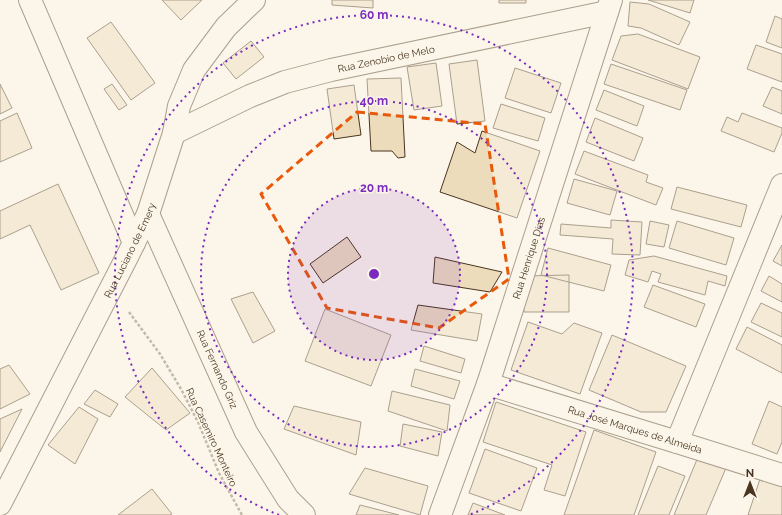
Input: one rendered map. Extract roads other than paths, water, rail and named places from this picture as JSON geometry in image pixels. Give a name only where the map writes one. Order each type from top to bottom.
[{"type":"street","points":[[30,0],[134,243]]},
{"type":"street","name":"Rua Luciano de Emery","points":[[0,504],[148,214],[174,133],[179,106],[194,70],[226,27],[254,0]]},
{"type":"street","name":"Rua Zenobio de Melo","points":[[174,133],[250,96],[284,82],[609,6]]},
{"type":"street","name":"Rua Henrique Dias","points":[[440,515],[488,384],[609,6]]},
{"type":"street","points":[[677,442],[782,185]]},
{"type":"street","name":"Rua Fernando Griz","points":[[148,214],[246,432],[288,499],[304,515]]},
{"type":"street","name":"Rua José Marques de Almeida","points":[[488,384],[782,475]]}]
